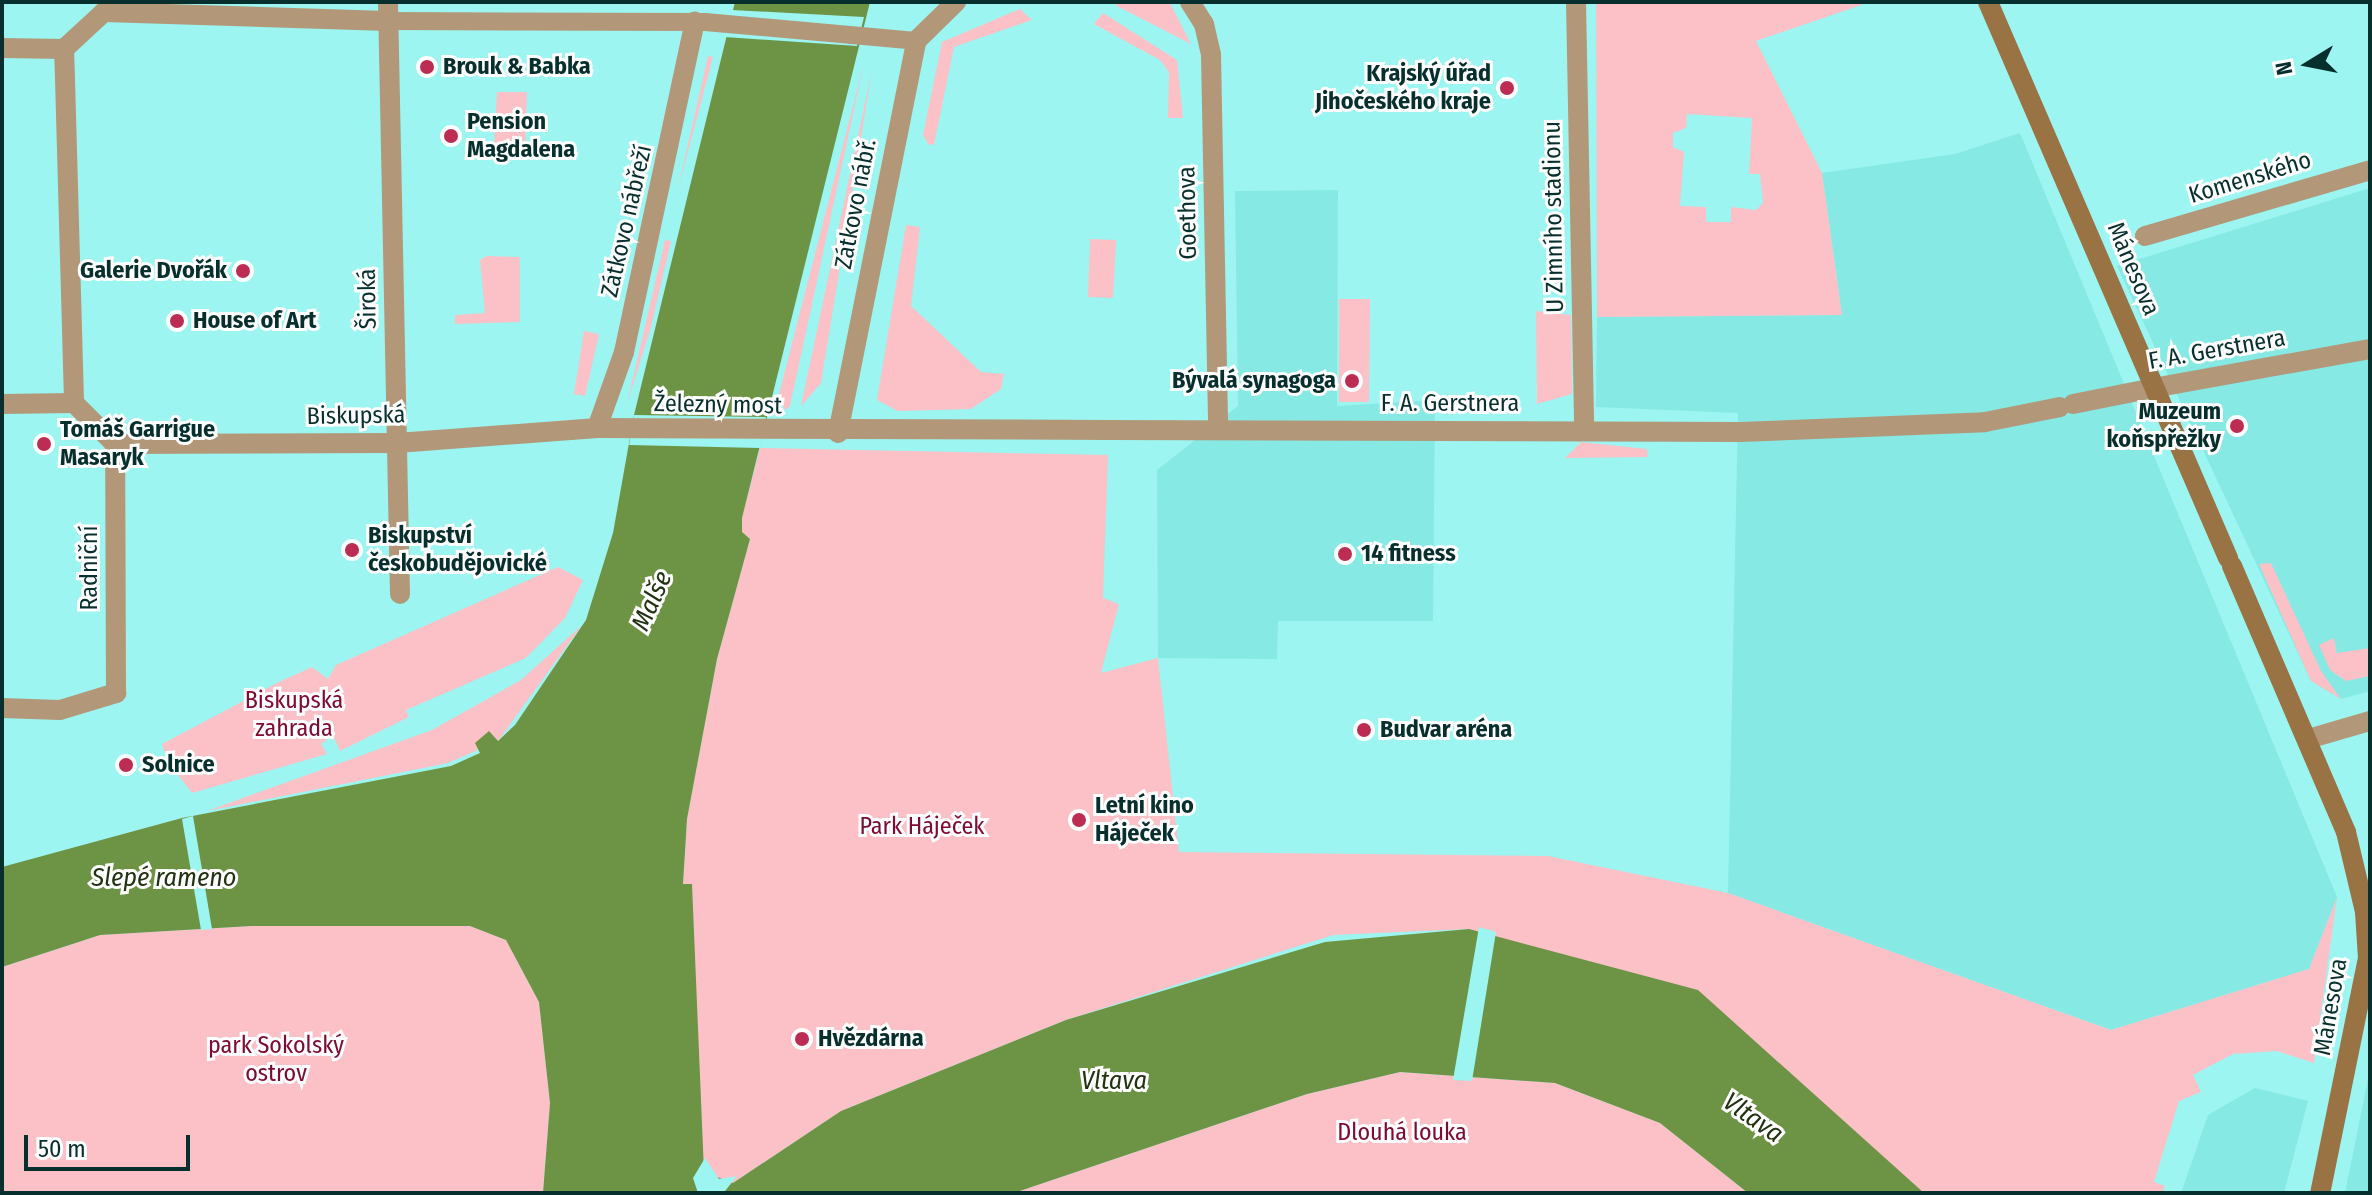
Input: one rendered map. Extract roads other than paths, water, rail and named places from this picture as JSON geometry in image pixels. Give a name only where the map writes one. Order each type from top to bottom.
[{"type":"main road","name":"Mánesova","points":[[1988,2],[2308,739],[2357,873],[2368,958],[2365,1005],[2320,1193]]},
{"type":"street","points":[[115,444],[74,403],[64,49],[105,7],[388,11],[689,22],[861,31],[916,41],[956,2]]},
{"type":"street","name":"Goethova","points":[[1190,2],[1211,55],[1218,429]]},
{"type":"street","name":"U Zimního stadionu","points":[[1576,2],[1584,431]]},
{"type":"street","name":"Široká","points":[[388,11],[400,594]]},
{"type":"street","name":"Zátkovo nábřeží","points":[[597,428],[624,352],[689,22]]},
{"type":"street","name":"Zátkovo nábř.","points":[[838,433],[916,41]]},
{"type":"street","points":[[2,48],[64,49]]},
{"type":"street","name":"Komenského","points":[[2145,236],[2370,170]]},
{"type":"street","name":"F. A. Gerstnera","points":[[838,433],[1218,429],[1584,431],[1985,422],[2370,349]]},
{"type":"street","points":[[2,404],[74,403]]},
{"type":"street","name":"Biskupská","points":[[115,444],[397,443],[597,428]]},
{"type":"street","name":"Železný most","points":[[597,428],[838,433]]},
{"type":"street","name":"Radniční","points":[[2,708],[60,710],[116,693],[115,444]]},
{"type":"street","points":[[2308,739],[2370,721]]},
{"type":"water","points":[[735,2],[870,2],[742,518],[742,532],[750,539],[717,659],[687,819],[683,884],[692,884],[704,1172],[733,1183],[841,1111],[1066,1020],[1325,942],[1469,929],[1698,990],[1924,1193],[1748,1193],[1660,1123],[1555,1083],[1400,1072],[1307,1094],[1014,1193],[543,1193],[550,1103],[539,1002],[506,940],[470,926],[251,926],[100,935],[2,967],[2,867],[182,818],[451,766],[480,753],[475,743],[489,731],[498,741],[515,725],[586,620],[613,533],[634,415]]},
{"type":"place","name":"Brouk & Babka","points":[[427,67]]},
{"type":"place","name":"Krajský úřad Jihočeského kraje","points":[[1507,88]]},
{"type":"place","name":"Pension Magdalena","points":[[451,136]]},
{"type":"place","name":"Galerie Dvořák","points":[[243,271]]},
{"type":"place","name":"House of Art","points":[[177,321]]},
{"type":"place","name":"Bývalá synagoga","points":[[1352,381]]},
{"type":"place","name":"Muzeum koňspřežky","points":[[2237,426]]},
{"type":"place","name":"Tomáš Garrigue Masaryk","points":[[44,444]]},
{"type":"place","name":"Biskupství českobudějovické","points":[[352,550]]},
{"type":"place","name":"14 fitness","points":[[1345,554]]},
{"type":"place","name":"Budvar aréna","points":[[1364,730]]},
{"type":"place","name":"Solnice","points":[[126,765]]},
{"type":"place","name":"Letní kino Háječek","points":[[1079,820]]},
{"type":"place","name":"Hvězdárna","points":[[802,1039]]},
{"type":"water label","name":"Malše","points":[[652,601]]},
{"type":"water label","name":"Slepé rameno","points":[[164,878]]},
{"type":"water label","name":"Vltava","points":[[1114,1081]]},
{"type":"water label","name":"Vltava","points":[[1753,1118]]},
{"type":"park label","name":"Biskupská zahrada","points":[[294,715]]},
{"type":"park label","name":"Park Háječek","points":[[922,827]]},
{"type":"park label","name":"park Sokolský ostrov","points":[[276,1060]]},
{"type":"park label","name":"Dlouhá louka","points":[[1402,1133]]}]
